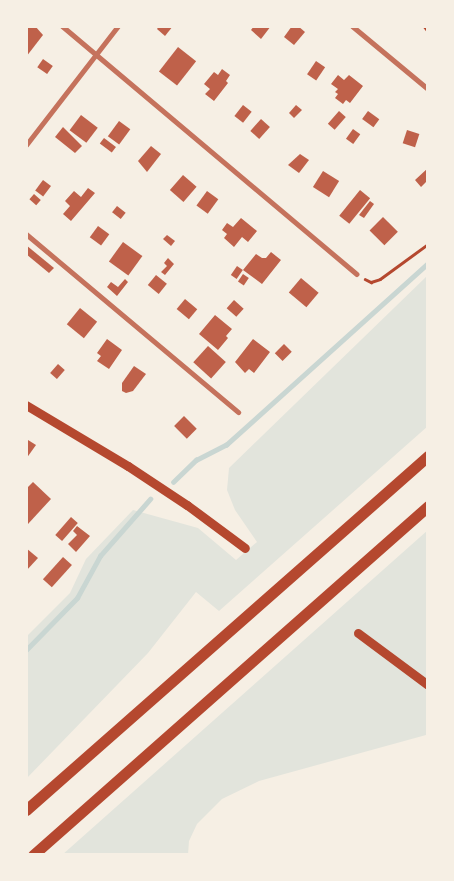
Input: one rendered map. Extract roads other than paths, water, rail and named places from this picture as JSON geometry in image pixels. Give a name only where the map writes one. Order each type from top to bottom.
[{"type":"highway","points":[[26,810],[428,456]]},
{"type":"highway","points":[[33,855],[428,506]]},
{"type":"main road","points":[[26,405],[135,471],[245,548]]},
{"type":"main road","points":[[358,633],[428,684]]},
{"type":"street","points":[[62,26],[357,274]]},
{"type":"street","points":[[26,145],[118,26]]},
{"type":"street","points":[[352,26],[428,90]]},
{"type":"street","points":[[26,234],[238,412]]},
{"type":"waterway","points":[[173,482],[196,460],[226,445],[428,263]]},
{"type":"waterway","points":[[26,650],[77,598],[100,556],[150,499]]}]
